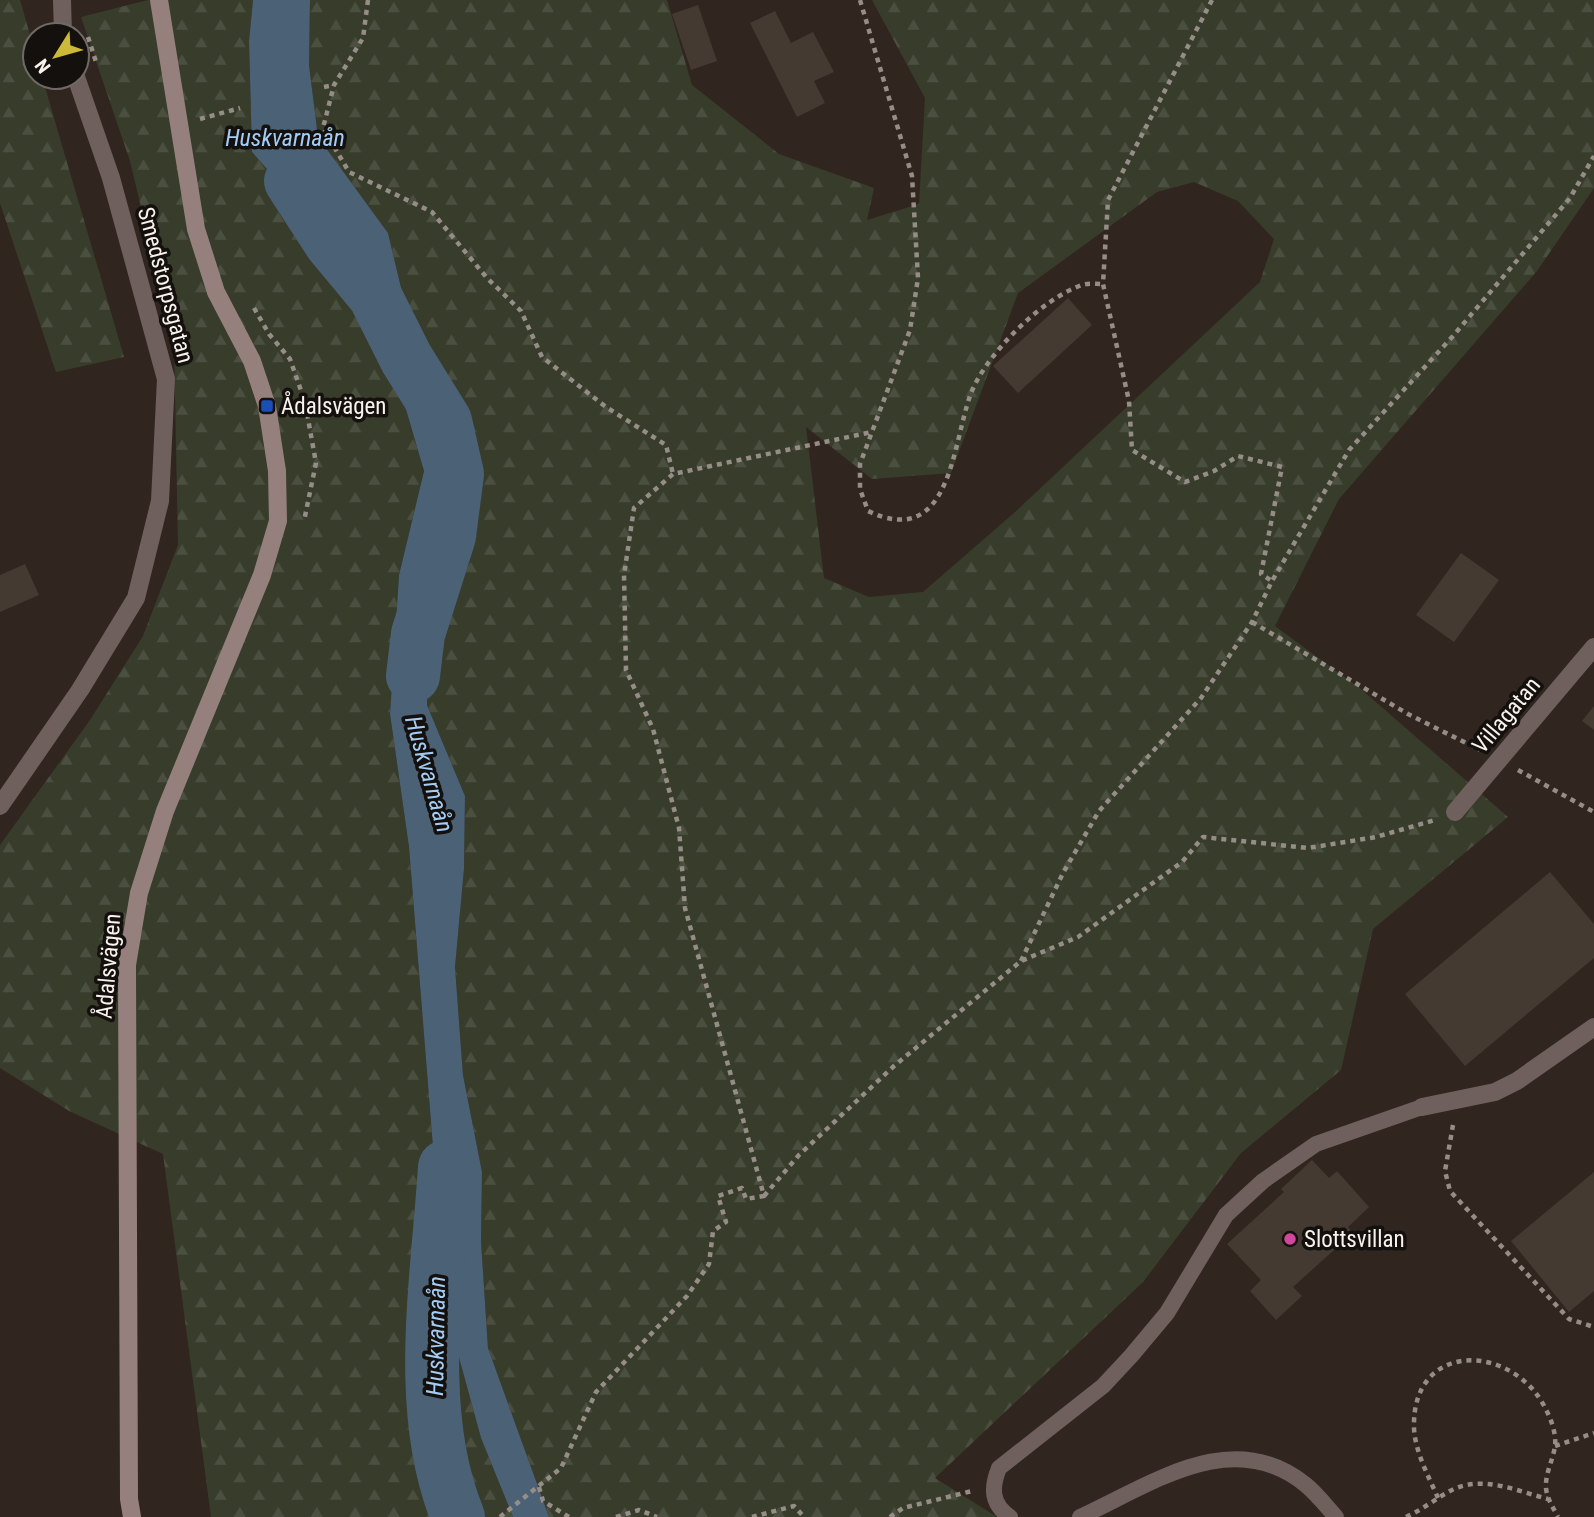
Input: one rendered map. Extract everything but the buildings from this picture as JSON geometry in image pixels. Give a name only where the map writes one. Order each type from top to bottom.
[{"type":"main road","name":"Ådalsvägen","points":[[132,1517],[129,1486],[127,965],[139,893],[165,811],[262,575],[278,521],[277,471],[267,406],[252,361],[216,292],[196,229],[159,0]]},
{"type":"street","points":[[62,0],[63,21]]},
{"type":"street","name":"Smedstorpsgatan","points":[[0,806],[80,690],[136,598],[160,501],[166,379],[111,178],[81,91]]},
{"type":"street","name":"Villagatan","points":[[1455,812],[1506,763],[1594,647]]},
{"type":"street","points":[[1422,1107],[1494,1092],[1517,1081],[1594,1027]]},
{"type":"lane","points":[[1010,1517],[998,1509],[992,1486],[999,1468],[1102,1386],[1131,1356],[1167,1313],[1226,1214],[1263,1181],[1316,1144],[1422,1107]]},
{"type":"lane","points":[[1080,1517],[1208,1460],[1244,1458],[1272,1465],[1306,1485],[1336,1517]]},
{"type":"path","points":[[368,0],[363,38],[334,85],[323,128],[349,172],[432,212],[487,278],[521,311],[542,357],[615,414],[666,445],[673,474]]},
{"type":"path","points":[[860,0],[912,176],[918,278],[910,330],[860,464],[860,489],[868,511],[887,520],[912,521],[928,509],[951,474],[970,395],[989,362],[1031,318],[1083,285],[1103,284]]},
{"type":"path","points":[[1212,0],[1108,200],[1103,284],[1129,401],[1132,450],[1185,482],[1214,471],[1238,456],[1282,467],[1261,574],[1272,581]]},
{"type":"path","points":[[91,46],[100,75]]},
{"type":"path","points":[[324,87],[334,85]]},
{"type":"path","points":[[179,124],[240,108]]},
{"type":"path","points":[[1021,961],[1063,873],[1100,811],[1201,698],[1252,622],[1272,581],[1349,450],[1453,336],[1570,198],[1594,156]]},
{"type":"path","points":[[764,1196],[685,908],[676,815],[653,729],[626,670],[624,575],[634,508],[673,474],[872,432]]},
{"type":"path","points":[[1252,622],[1408,714],[1506,763],[1594,812]]},
{"type":"path","points":[[500,1517],[561,1468],[596,1392],[687,1296],[709,1264],[713,1231],[726,1222],[718,1196],[742,1188],[746,1199],[764,1196],[799,1156],[894,1066],[1021,961],[1078,937],[1182,862],[1203,837],[1308,848],[1418,827],[1455,812]]},
{"type":"path","points":[[1455,1100],[1452,1144],[1445,1171],[1450,1191],[1569,1319],[1594,1327]]},
{"type":"path","points":[[1438,1498],[1422,1461],[1413,1424],[1419,1390],[1445,1366],[1458,1361],[1477,1360],[1512,1369],[1537,1395],[1553,1426],[1555,1446],[1546,1485],[1548,1499],[1558,1517]]},
{"type":"path","points":[[1555,1446],[1594,1433]]},
{"type":"path","points":[[561,1468],[538,1488],[542,1501],[569,1517]]},
{"type":"path","points":[[1406,1517],[1451,1490],[1468,1485],[1494,1484],[1548,1499]]},
{"type":"path","points":[[891,1517],[903,1508],[992,1486]]},
{"type":"path","points":[[751,1517],[794,1506],[804,1517]]},
{"type":"path","points":[[616,1517],[639,1510],[657,1517]]},
{"type":"green space","points":[[0,0],[20,0],[26,21],[21,21],[21,91],[46,91],[124,357],[56,372],[0,203]]},
{"type":"green space","points":[[148,0],[253,0],[249,41],[252,152],[348,262],[405,406],[424,471],[399,575],[390,714],[409,847],[446,1310],[481,1438],[513,1517],[211,1517],[163,1154],[69,1111],[0,1068],[0,845],[90,720],[143,636],[178,545],[174,345],[130,161],[91,46],[91,21],[82,21],[81,17]]},
{"type":"green space","points":[[310,0],[667,0],[692,85],[779,154],[874,188],[867,220],[919,204],[925,98],[872,0],[1594,0],[1594,188],[1537,271],[1339,499],[1275,626],[1362,690],[1508,817],[1373,929],[1341,1070],[1241,1153],[1143,1282],[935,1478],[997,1517],[549,1517],[488,1348],[481,1241],[482,1172],[463,1075],[455,967],[464,869],[465,796],[427,705],[428,576],[456,531],[447,392],[403,296],[388,233],[318,137],[309,65]],"holes":[[[1194,182],[1238,201],[1274,239],[1260,282],[1014,513],[923,592],[869,597],[824,578],[806,427],[872,479],[951,473],[1018,293],[1157,192]]]},
{"type":"water","name":"Huskvarnaån","points":[[253,0],[310,0],[309,65],[318,137],[388,233],[403,296],[447,392],[456,531],[428,576],[427,705],[465,796],[464,869],[455,967],[463,1075],[482,1172],[481,1241],[488,1348],[549,1517],[513,1517],[481,1438],[446,1310],[409,847],[390,714],[399,575],[424,471],[405,406],[348,262],[252,152],[249,41]]},
{"type":"waterway","name":"Huskvarnaån","points":[[291,181],[331,243],[375,296],[406,358],[445,421],[457,474],[449,536],[418,634],[413,676]]},
{"type":"waterway","name":"Huskvarnaån","points":[[445,1167],[434,1299],[433,1389],[436,1433],[445,1476],[458,1517]]},
{"type":"place","name":"Ådalsvägen","points":[[267,406]]},
{"type":"place","name":"Slottsvillan","points":[[1290,1239]]}]
